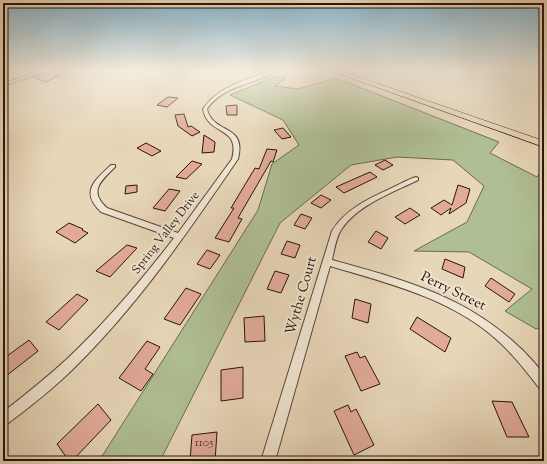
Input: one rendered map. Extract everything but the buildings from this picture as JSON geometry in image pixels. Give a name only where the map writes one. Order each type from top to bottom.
[{"type":"main road","points":[[394,92],[544,144]]},
{"type":"street","name":"Spring Valley Drive","points":[[3,420],[51,382],[108,326],[179,237],[214,190],[238,153],[237,142],[234,137],[212,123],[205,113],[207,105],[219,95],[227,92]]},
{"type":"street","points":[[113,166],[104,174],[94,188],[94,201],[98,206],[104,210],[179,237]]},
{"type":"street","name":"Wythe Court","points":[[268,461],[336,231],[349,215],[358,209],[416,179]]},
{"type":"street","name":"Perry Street","points":[[327,262],[412,287],[436,296],[465,310],[498,334],[516,350],[534,370],[544,385]]},
{"type":"green space","points":[[238,92],[371,92],[499,142],[490,153],[537,177],[544,168],[544,327],[536,329],[505,311],[532,289],[469,252],[414,251],[467,222],[484,186],[453,160],[397,157],[351,165],[280,223],[160,461],[99,461],[258,210],[272,164],[299,145],[283,120],[230,95]]}]
